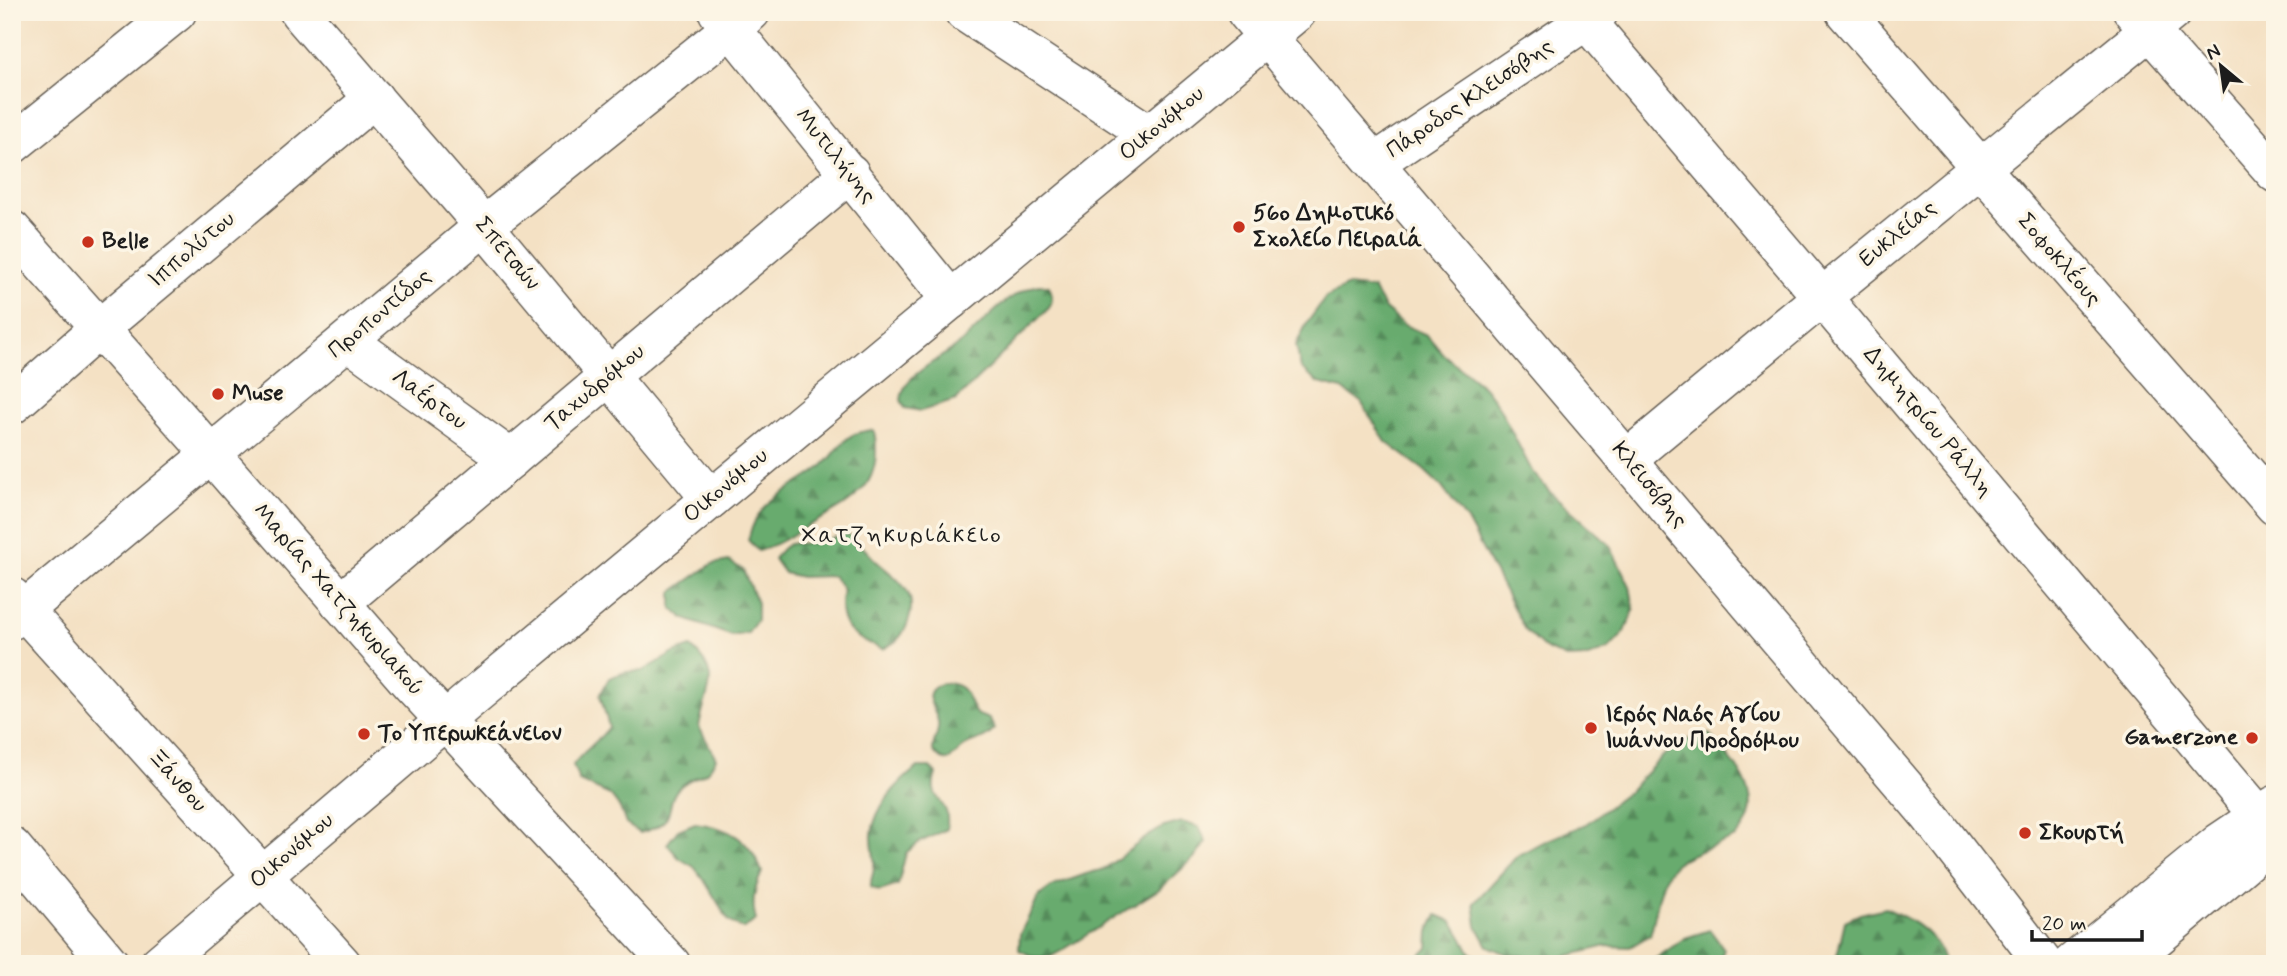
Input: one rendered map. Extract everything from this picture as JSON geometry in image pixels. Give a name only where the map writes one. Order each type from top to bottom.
[{"type":"street","points":[[12,145],[177,12]]},
{"type":"street","name":"Σπετσών","points":[[299,12],[484,226],[711,499]]},
{"type":"street","points":[[964,12],[1149,134]]},
{"type":"street","name":"Οικονόμου","points":[[159,964],[444,720],[1149,134],[1257,25],[1297,12]]},
{"type":"street","name":"Σοφοκλέους","points":[[1845,12],[2275,506]]},
{"type":"street","name":"Πάροδος Κλεισόβης","points":[[1376,162],[1588,15]]},
{"type":"street","name":"Δημητρίου Ράλλη","points":[[1588,15],[1822,297],[2271,823]]},
{"type":"street","name":"Μυτιλήνης","points":[[733,18],[850,173],[951,300]]},
{"type":"street","name":"Προποντίδος","points":[[16,609],[211,454],[733,18]]},
{"type":"street","points":[[2152,18],[2275,173]]},
{"type":"street","name":"Ευκλείας","points":[[1627,459],[1979,168],[2152,18]]},
{"type":"street","name":"Κλεισόβης","points":[[1257,25],[1929,814],[2044,964]]},
{"type":"street","name":"Ιππολύτου","points":[[12,405],[374,98]]},
{"type":"street","name":"Ταχυδρόμου","points":[[340,603],[850,173]]},
{"type":"street","name":"Μαρίας Χατζηκυριακού","points":[[12,230],[444,720],[671,964]]},
{"type":"street","name":"Λαέρτου","points":[[348,341],[512,459]]},
{"type":"street","name":"Ξάνθου","points":[[16,609],[342,964]]},
{"type":"street","points":[[2071,964],[2220,842],[2271,823]]},
{"type":"street","points":[[2125,964],[2271,823]]},
{"type":"street","points":[[12,846],[110,964]]},
{"type":"green space","points":[[1039,285],[1049,286],[1052,297],[1049,308],[956,400],[921,411],[905,408],[901,400],[903,392],[916,374],[962,342],[1007,301]]},
{"type":"green space","points":[[1348,286],[1373,289],[1385,309],[1404,325],[1427,335],[1443,354],[1484,387],[1499,407],[1533,473],[1550,492],[1609,544],[1630,586],[1634,609],[1625,632],[1609,649],[1588,657],[1566,658],[1544,648],[1525,630],[1469,524],[1441,486],[1386,442],[1361,402],[1342,389],[1319,383],[1301,369],[1296,345],[1307,323],[1326,297]]},
{"type":"green space","points":[[874,430],[874,467],[861,491],[837,510],[777,544],[758,551],[748,540],[759,514],[767,505],[819,469],[848,438],[863,431]]},
{"type":"green space","points":[[847,534],[899,581],[909,596],[911,605],[906,627],[897,640],[883,649],[862,640],[848,628],[841,612],[843,590],[833,576],[801,577],[784,573],[774,559],[788,545],[814,543]]},
{"type":"green space","points":[[729,561],[743,570],[757,603],[757,620],[748,633],[732,636],[685,619],[672,609],[672,592],[712,564]]},
{"type":"green space","points":[[691,647],[701,657],[710,675],[699,727],[716,758],[708,770],[682,785],[676,792],[662,823],[640,833],[626,824],[620,808],[610,795],[579,781],[573,765],[609,727],[600,695],[609,678],[625,672],[643,671],[674,653]]},
{"type":"green space","points":[[942,683],[962,688],[976,714],[989,719],[995,729],[947,760],[943,760],[933,751],[938,726],[929,696],[935,687]]},
{"type":"green space","points":[[1709,734],[1743,777],[1751,802],[1750,815],[1735,837],[1683,859],[1671,868],[1660,891],[1650,935],[1630,947],[1607,946],[1559,958],[1509,955],[1488,946],[1477,926],[1474,903],[1517,856],[1586,824],[1628,792],[1664,755],[1684,741]]},
{"type":"green space","points":[[918,767],[930,767],[936,774],[934,791],[946,811],[947,829],[918,843],[906,853],[898,885],[880,891],[871,887],[874,823],[889,796]]},
{"type":"green space","points":[[1182,822],[1199,827],[1206,842],[1197,855],[1161,888],[1050,957],[1034,957],[1019,950],[1020,934],[1039,896],[1053,886],[1104,869],[1148,836],[1164,827]]},
{"type":"green space","points":[[695,823],[718,828],[737,837],[751,851],[762,872],[754,896],[756,920],[743,929],[729,921],[694,867],[679,858],[667,844],[678,830]]},
{"type":"green space","points":[[1885,908],[1914,923],[1930,936],[1945,964],[1835,964],[1845,921]]},
{"type":"green space","points":[[1437,915],[1453,922],[1471,953],[1489,964],[1412,964],[1428,948],[1429,931]]},
{"type":"green space","points":[[1710,930],[1724,949],[1719,964],[1648,964],[1685,938]]},
{"type":"place","name":"56ο Δημοτικό Σχολείο Πειραιά","points":[[1239,227]]},
{"type":"place","name":"Belle","points":[[88,242]]},
{"type":"place","name":"Muse","points":[[218,394]]},
{"type":"place","name":"Ιερός Ναός Αγίου Ιωάννου Προδρόμου","points":[[1591,728]]},
{"type":"place","name":"Το Υπερωκεάνειον","points":[[364,734]]},
{"type":"place","name":"Gamerzone","points":[[2252,738]]},
{"type":"place","name":"Σκουρτή","points":[[2025,833]]},
{"type":"district","name":"Χατζηκυριάκειο","points":[[902,535]]}]
